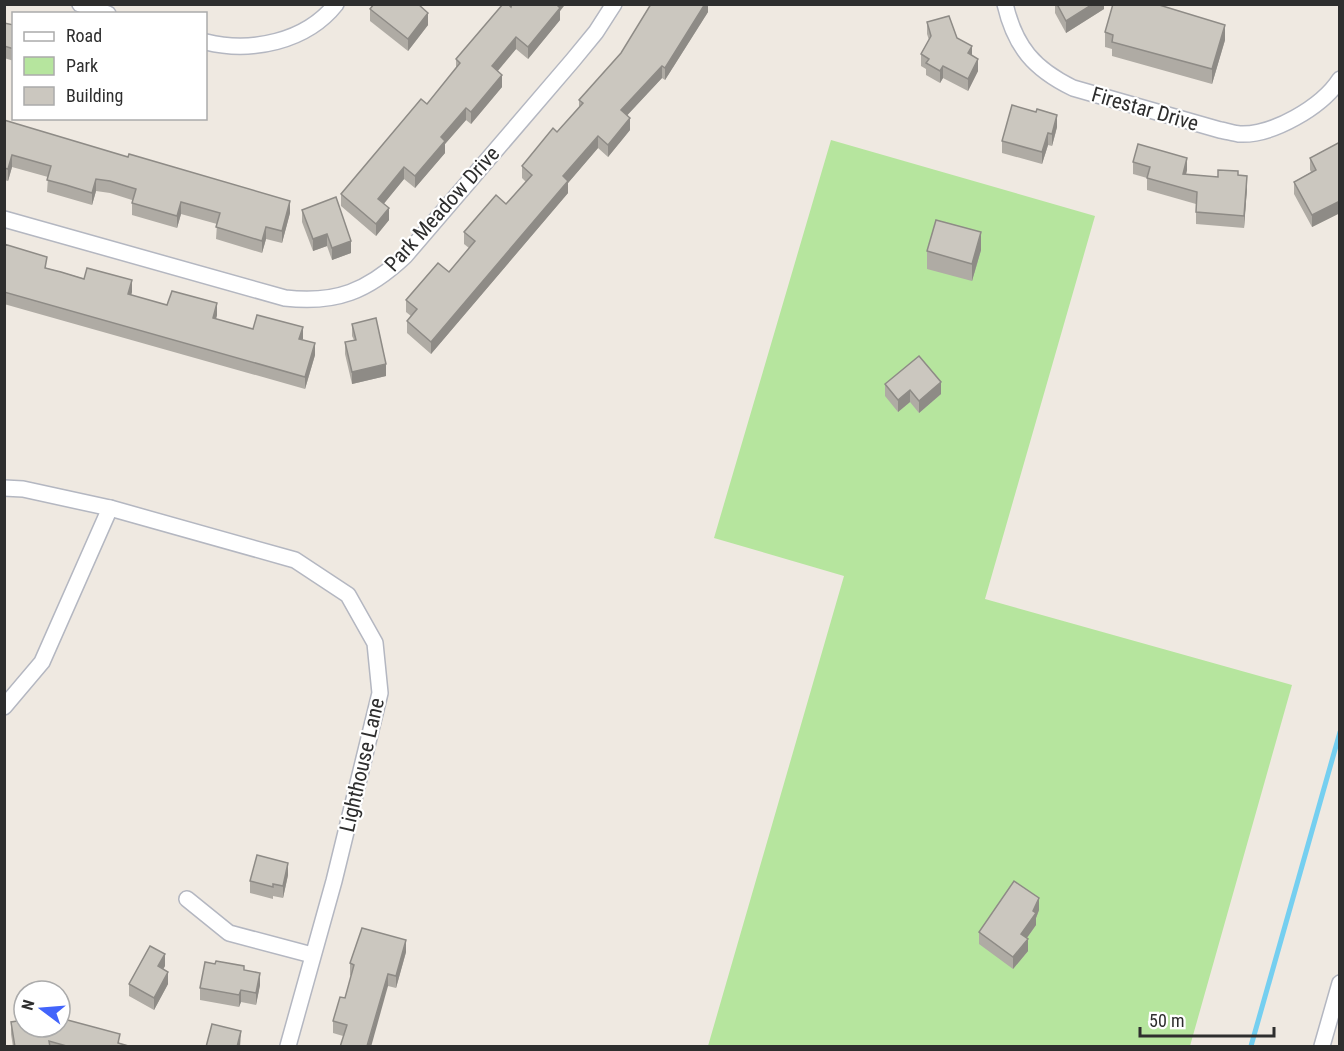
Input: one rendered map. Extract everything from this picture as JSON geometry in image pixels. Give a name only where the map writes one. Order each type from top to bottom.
[{"type":"street","points":[[80,4],[102,12]]},
{"type":"street","points":[[207,42],[242,46],[281,40],[315,25],[336,4]]},
{"type":"street","name":"Park Meadow Drive","points":[[4,219],[285,298],[325,300],[342,296],[371,284],[389,272],[405,256],[573,60],[596,32],[614,4]]},
{"type":"street","name":"Firestar Drive","points":[[1005,4],[1014,34],[1037,66],[1055,79],[1073,88],[1220,130],[1239,134],[1278,126],[1300,115],[1320,100],[1335,87],[1340,79]]},
{"type":"street","name":"Lighthouse Lane","points":[[4,488],[23,489],[110,508],[295,560],[348,595],[375,643],[380,693],[334,881],[288,1047]]},
{"type":"street","points":[[4,707],[42,662],[110,508]]},
{"type":"street","points":[[187,899],[229,933],[312,955]]},
{"type":"street","points":[[1322,1047],[1340,984]]},
{"type":"green space","points":[[831,140],[1095,216],[985,599],[1292,685],[1190,1046],[708,1046],[844,576],[714,538]]},
{"type":"building","points":[[374,4],[418,4],[428,13],[408,39],[370,9]]},
{"type":"building","points":[[503,4],[511,7],[512,4],[556,4],[560,8],[528,47],[516,37],[492,66],[502,75],[471,112],[466,108],[441,137],[445,141],[415,176],[404,167],[378,199],[389,208],[376,224],[341,194],[421,99],[427,104],[460,63],[456,59]]},
{"type":"building","points":[[651,4],[705,4],[665,68],[662,66],[621,110],[630,118],[608,145],[598,136],[563,176],[568,181],[431,342],[407,321],[417,309],[406,300],[438,263],[449,272],[475,241],[464,232],[496,195],[506,204],[532,175],[522,166],[553,128],[557,132],[583,103],[579,100],[621,53]]},
{"type":"building","points":[[1057,4],[1093,4],[1066,21]]},
{"type":"building","points":[[1113,4],[1156,4],[1225,25],[1212,69],[1112,42],[1113,35],[1105,32]]},
{"type":"building","points":[[949,16],[957,38],[972,46],[968,53],[978,59],[968,79],[943,66],[940,71],[926,63],[929,59],[921,54],[931,36],[927,22]]},
{"type":"building","points":[[4,23],[12,25],[12,48],[4,46]]},
{"type":"building","points":[[1012,105],[1057,115],[1052,134],[1048,133],[1042,152],[1002,141]]},
{"type":"building","points":[[4,120],[128,157],[129,154],[290,201],[282,231],[266,227],[262,241],[216,227],[220,213],[181,202],[177,216],[132,203],[136,189],[110,181],[96,179],[92,193],[47,180],[51,166],[12,155],[8,169],[4,168]]},
{"type":"building","points":[[1340,142],[1340,201],[1312,215],[1294,182],[1316,170],[1310,158]]},
{"type":"building","points":[[1138,144],[1187,158],[1183,174],[1218,177],[1218,170],[1238,171],[1238,175],[1247,176],[1244,216],[1196,212],[1197,192],[1147,178],[1150,167],[1133,162]]},
{"type":"building","points":[[336,197],[351,241],[332,248],[327,234],[313,239],[302,210]]},
{"type":"building","points":[[936,220],[981,232],[972,264],[927,251]]},
{"type":"building","points":[[4,244],[47,257],[45,268],[84,279],[87,268],[132,280],[128,294],[167,305],[172,291],[217,303],[213,318],[253,329],[257,315],[303,327],[299,339],[315,343],[305,377],[4,292]]},
{"type":"building","points":[[376,318],[386,364],[352,372],[345,342],[356,340],[352,324]]},
{"type":"building","points":[[919,356],[941,382],[919,401],[910,390],[898,400],[885,384]]},
{"type":"building","points":[[257,855],[288,863],[283,886],[273,884],[273,887],[250,881]]},
{"type":"building","points":[[1014,881],[1039,898],[1033,911],[1036,913],[1021,934],[1028,939],[1013,957],[979,932]]},
{"type":"building","points":[[362,928],[406,940],[396,976],[388,974],[367,1046],[369,1047],[340,1047],[347,1025],[333,1021],[340,997],[345,998],[354,965],[350,963]]},
{"type":"building","points":[[150,946],[165,954],[158,966],[168,972],[154,998],[129,984]]},
{"type":"building","points":[[216,961],[244,966],[244,970],[260,973],[256,993],[241,990],[239,995],[200,988],[205,962],[215,964]]},
{"type":"building","points":[[72,1021],[120,1034],[118,1043],[132,1047],[70,1047],[49,1041],[50,1047],[15,1047],[14,1039],[72,1039]]},
{"type":"building","points":[[212,1024],[241,1031],[237,1047],[206,1047]]},
{"type":"waterway","points":[[1251,1046],[1340,732]]}]
